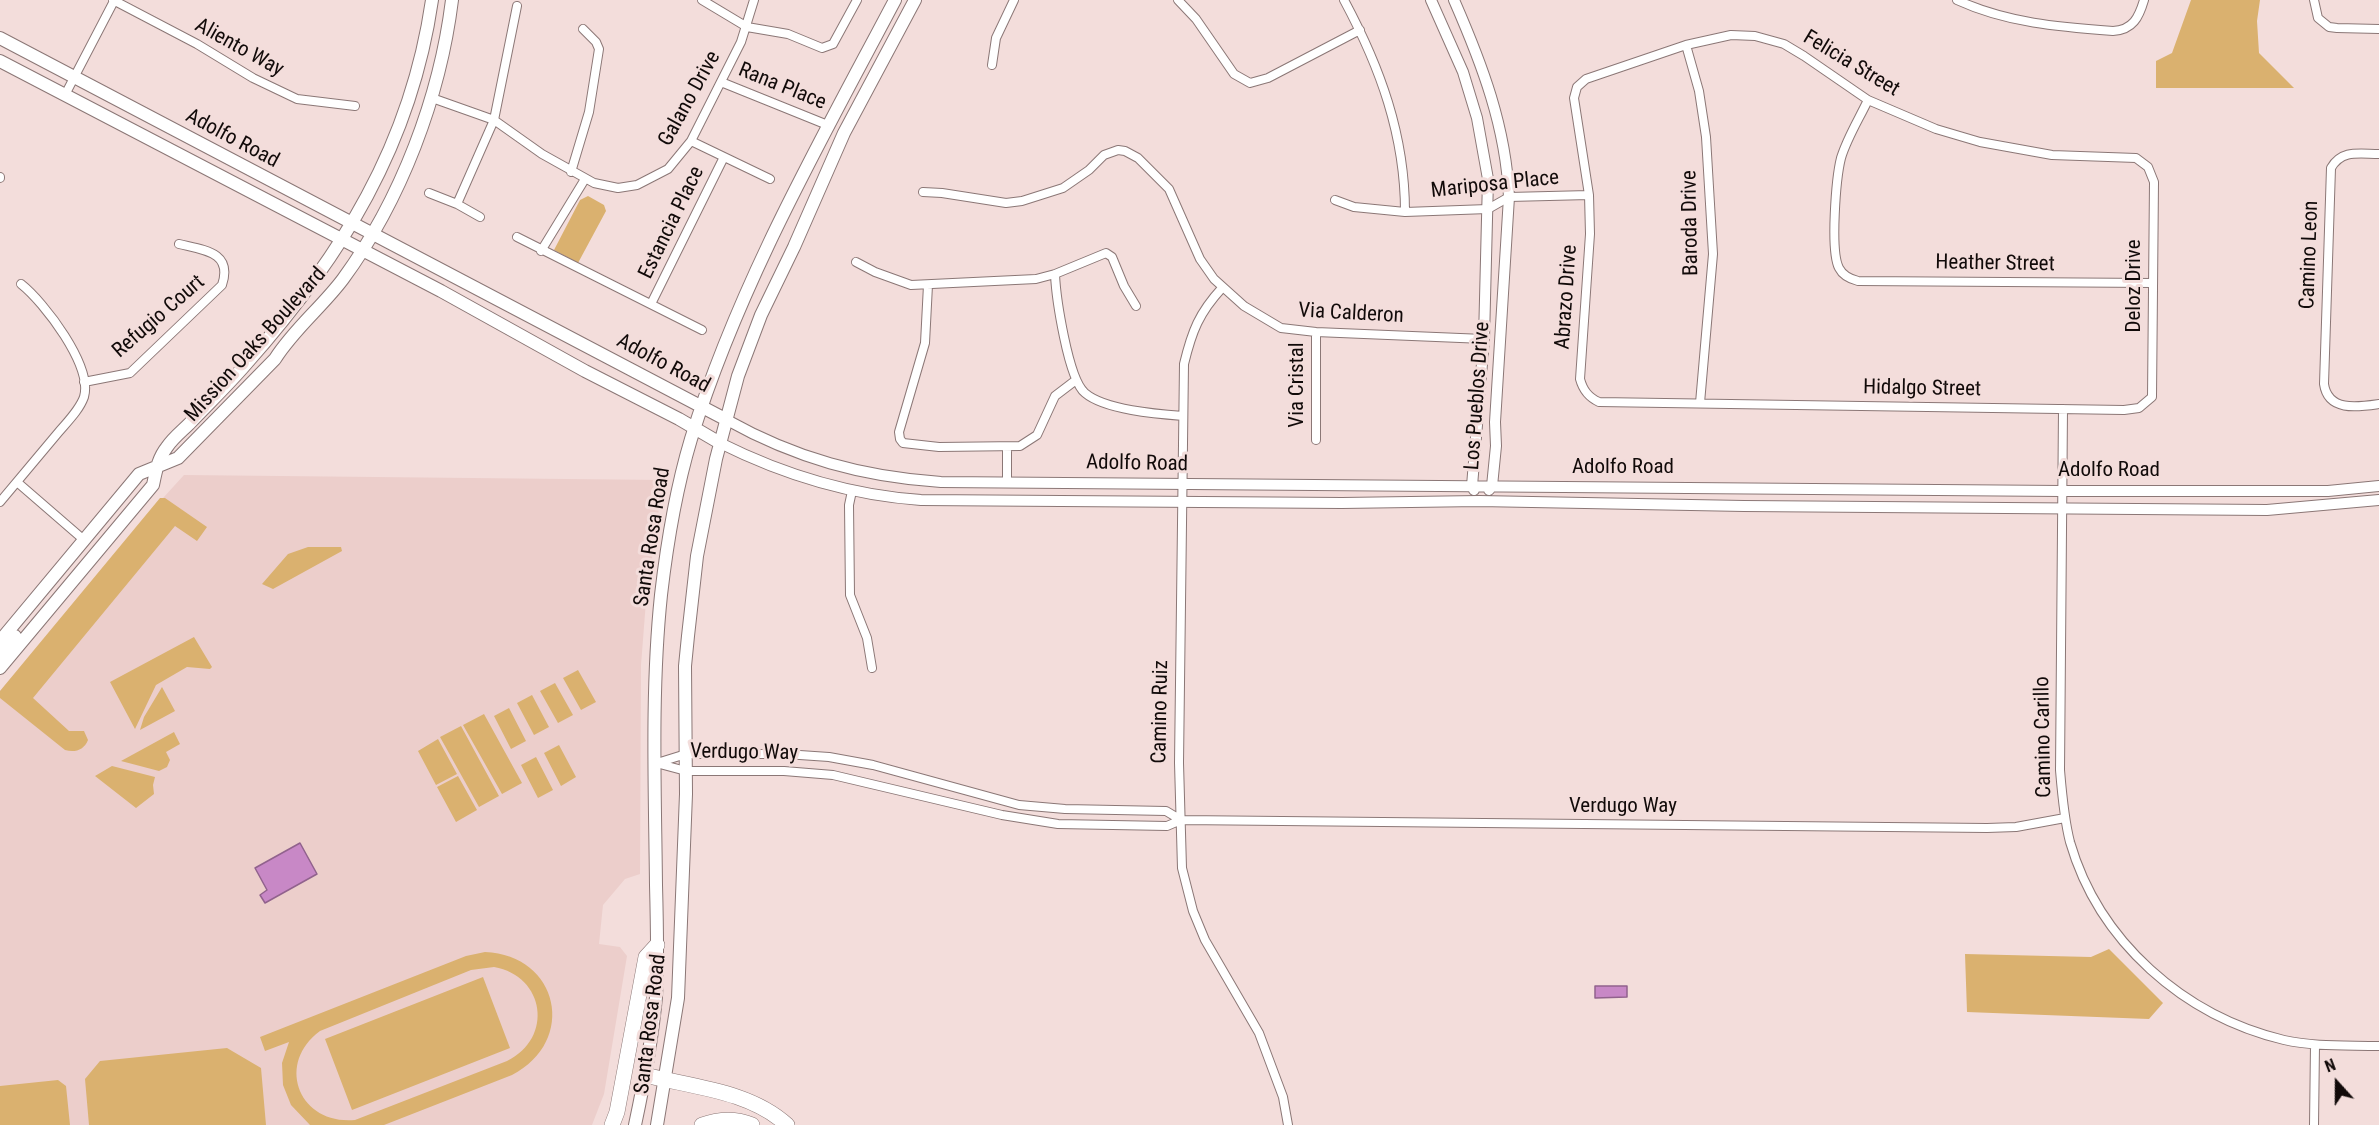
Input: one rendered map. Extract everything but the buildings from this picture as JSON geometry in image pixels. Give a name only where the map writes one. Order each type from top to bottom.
[{"type":"highway","points":[[612,1125],[617,1112],[646,957],[657,945]]},
{"type":"highway","points":[[645,1075],[747,1100],[764,1108],[787,1125]]},
{"type":"highway","points":[[702,1125],[712,1121],[733,1119],[752,1125]]},
{"type":"main road","name":"Mission Oaks Boulevard","points":[[0,668],[153,485],[157,465],[166,447],[246,364],[326,266],[352,224],[389,154],[402,123],[418,73],[432,0]]},
{"type":"main road","name":"Mission Oaks Boulevard","points":[[0,641],[139,474],[178,458],[275,359],[284,345],[343,278],[371,234],[405,169],[432,98],[452,0]]},
{"type":"main road","name":"Santa Rosa Road","points":[[635,1125],[645,1075],[656,996],[656,665],[661,598],[674,510],[701,406],[735,315],[770,241],[895,0]]},
{"type":"main road","name":"Santa Rosa Road","points":[[657,1125],[678,998],[686,771],[686,666],[690,613],[703,520],[720,443],[738,376],[761,315],[794,247],[844,133],[915,0]]},
{"type":"main road","name":"Adolfo Road","points":[[0,38],[727,420]]},
{"type":"main road","name":"Adolfo Road","points":[[0,61],[66,93],[342,241],[441,291],[720,443]]},
{"type":"main road","points":[[0,653],[89,546],[95,534],[96,525]]},
{"type":"street","points":[[66,93],[114,0]]},
{"type":"street","name":"Aliento Way","points":[[114,0],[197,44],[253,78],[297,99],[355,106]]},
{"type":"street","points":[[702,0],[747,27],[788,34],[819,48],[828,48],[840,33],[857,0]]},
{"type":"street","name":"Galano Drive","points":[[432,98],[495,120],[571,172],[585,179],[618,188],[646,182],[668,169],[691,141],[747,27],[754,0]]},
{"type":"street","points":[[992,65],[996,38],[1014,0]]},
{"type":"street","points":[[1178,0],[1196,19],[1234,74],[1250,84],[1268,78],[1360,30]]},
{"type":"street","points":[[1344,0],[1370,51],[1392,111],[1405,184],[1405,212]]},
{"type":"street","name":"Los Pueblos Drive","points":[[1431,0],[1463,72],[1477,118],[1488,180],[1484,339],[1472,486],[1479,501],[1492,486],[1496,446],[1495,422],[1509,197],[1498,117],[1481,64],[1454,0]]},
{"type":"street","points":[[1958,0],[1981,10],[2026,23],[2113,31],[2124,30],[2133,25],[2144,0]]},
{"type":"street","points":[[2313,0],[2318,18],[2330,27],[2379,29]]},
{"type":"street","points":[[457,204],[495,120],[517,6]]},
{"type":"street","points":[[571,172],[589,112],[599,49],[596,42],[583,29]]},
{"type":"street","name":"Felicia Street","points":[[1577,87],[1586,79],[1686,45],[1731,35],[1766,38],[1784,44],[1804,56],[1868,100],[1936,129],[1980,142],[2052,155],[2132,157],[2146,164]]},
{"type":"street","name":"Baroda Drive","points":[[1686,45],[1699,91],[1706,137],[1713,254],[1700,403]]},
{"type":"street","name":"Rana Place","points":[[721,82],[830,126]]},
{"type":"street","name":"Abrazo Drive","points":[[1577,87],[1574,98],[1589,195],[1589,254],[1580,362],[1582,386],[1592,399],[1599,402],[1700,403]]},
{"type":"street","name":"Heather Street","points":[[1868,100],[1844,149],[1837,178],[1836,251],[1840,270],[1848,277],[1858,280],[2153,283]]},
{"type":"street","name":"Estancia Place","points":[[691,141],[770,179]]},
{"type":"street","name":"Via Calderon","points":[[923,192],[1006,203],[1022,201],[1063,188],[1104,155],[1118,150],[1125,151],[1138,158],[1169,189],[1200,258],[1222,288],[1244,306],[1281,328],[1317,332],[1484,339]]},
{"type":"street","name":"Camino Leon","points":[[2379,154],[2347,153],[2331,168],[2324,384],[2328,396],[2338,405],[2350,407],[2379,404]]},
{"type":"street","name":"Estancia Place","points":[[651,304],[724,157]]},
{"type":"street","name":"Deloz Drive","points":[[2142,405],[2152,397],[2154,182],[2146,164]]},
{"type":"street","points":[[541,251],[585,179]]},
{"type":"street","points":[[429,193],[457,204],[480,217]]},
{"type":"street","name":"Mariposa Place","points":[[1335,200],[1354,207],[1405,212],[1488,209],[1509,197],[1589,195]]},
{"type":"street","name":"Estancia Place","points":[[517,237],[702,330]]},
{"type":"street","name":"Refugio Court","points":[[84,382],[130,373],[222,285],[226,275],[222,262],[215,253],[179,244]]},
{"type":"street","points":[[856,262],[908,284],[928,285],[1033,279],[1055,274],[1100,254],[1108,254],[1112,257],[1124,286],[1136,306]]},
{"type":"street","points":[[1055,274],[1064,337],[1076,380],[1084,392],[1098,400],[1146,413],[1183,416]]},
{"type":"street","points":[[0,502],[75,413],[84,395],[84,382],[77,360],[62,332],[35,295],[21,284]]},
{"type":"street","points":[[928,285],[926,339],[899,432],[900,439],[905,444],[933,447],[1020,446],[1034,437],[1055,396],[1076,380]]},
{"type":"street","name":"Camino Ruiz","points":[[1222,288],[1205,306],[1189,343],[1184,364],[1179,725],[1182,868],[1193,911],[1219,966],[1259,1033],[1283,1097],[1288,1125]]},
{"type":"street","name":"Via Cristal","points":[[1316,440],[1317,332]]},
{"type":"street","name":"Hidalgo Street","points":[[1700,403],[2063,410],[2124,410],[2139,408],[2142,405]]},
{"type":"street","name":"Camino Carillo","points":[[2063,410],[2060,770],[2070,843],[2094,899],[2127,945],[2156,976],[2176,992],[2226,1020],[2284,1040],[2315,1045],[2379,1046]]},
{"type":"street","name":"Adolfo Road","points":[[727,420],[780,447],[849,470],[929,481],[2061,491],[2328,491],[2379,486]]},
{"type":"street","name":"Adolfo Road","points":[[720,443],[790,474],[852,491],[921,500],[1479,501],[1744,506],[2267,510],[2379,500]]},
{"type":"street","points":[[1006,447],[1007,482]]},
{"type":"street","points":[[17,482],[84,540]]},
{"type":"street","points":[[852,491],[849,505],[850,595],[867,638],[872,668]]},
{"type":"street","name":"Verdugo Way","points":[[656,763],[686,754],[785,754],[829,757],[873,765],[1019,805],[1065,809],[1166,812],[1181,820]]},
{"type":"street","name":"Verdugo Way","points":[[656,763],[686,771],[784,771],[833,775],[1002,815],[1058,824],[1167,826],[1181,820],[1988,828],[2016,827],[2065,818]]},
{"type":"street","points":[[2314,1125],[2315,1045]]},
{"type":"shaded area","points":[[2191,0],[2260,0],[2257,21],[2259,53],[2294,88],[2156,88],[2156,61],[2172,53]]},
{"type":"shaded area","points":[[588,196],[604,205],[606,211],[578,263],[554,250],[580,200]]},
{"type":"shaded area","points":[[184,475],[663,480],[646,601],[641,665],[640,874],[625,879],[603,905],[599,944],[620,947],[627,956],[604,1094],[592,1125],[0,1125],[0,691],[159,500]]},
{"type":"shaded area","points":[[160,498],[165,498],[207,527],[197,541],[175,526],[33,698],[69,731],[84,731],[88,740],[82,748],[76,751],[65,750],[0,698],[0,691]]},
{"type":"shaded area","points":[[308,547],[341,547],[342,551],[273,589],[262,584],[288,554]]},
{"type":"shaded area","points":[[194,637],[212,667],[210,669],[187,667],[156,685],[135,729],[110,682]]},
{"type":"shaded area","points":[[578,670],[596,702],[581,710],[563,678]]},
{"type":"shaded area","points":[[555,683],[573,715],[558,723],[540,691]]},
{"type":"shaded area","points":[[162,687],[175,711],[140,730],[144,717]]},
{"type":"shaded area","points":[[532,695],[549,727],[534,735],[517,703]]},
{"type":"shaded area","points":[[509,708],[526,741],[511,749],[494,716]]},
{"type":"shaded area","points":[[484,714],[522,783],[502,794],[463,725]]},
{"type":"shaded area","points":[[461,726],[499,796],[479,807],[440,737]]},
{"type":"shaded area","points":[[174,732],[180,744],[166,752],[170,760],[167,767],[159,771],[121,761]]},
{"type":"shaded area","points":[[438,739],[457,774],[436,785],[418,751]]},
{"type":"shaded area","points":[[559,745],[576,777],[561,786],[544,753]]},
{"type":"shaded area","points":[[536,757],[553,790],[538,798],[521,765]]},
{"type":"shaded area","points":[[112,766],[155,777],[154,794],[136,808],[95,776]]},
{"type":"shaded area","points":[[458,776],[477,810],[456,822],[437,787]]},
{"type":"shaded area","points":[[300,843],[317,874],[265,903],[260,895],[267,890],[255,868]]},
{"type":"shaded area","points":[[2109,949],[2163,1003],[2149,1019],[1967,1012],[1965,954],[2091,957]]},
{"type":"shaded area","points":[[485,952],[510,957],[530,968],[543,983],[551,1002],[552,1022],[546,1042],[533,1060],[512,1075],[384,1125],[310,1125],[291,1105],[283,1085],[282,1063],[289,1042],[265,1051],[260,1037],[466,956]],"holes":[[[494,967],[511,973],[524,982],[533,995],[537,1009],[537,1024],[532,1038],[522,1051],[507,1061],[355,1120],[336,1119],[320,1113],[307,1103],[300,1090],[297,1075],[299,1060],[306,1045],[320,1031],[471,970]]]},
{"type":"shaded area","points":[[483,977],[510,1048],[352,1110],[325,1039]]},
{"type":"shaded area","points":[[1595,986],[1627,986],[1627,997],[1595,998]]},
{"type":"shaded area","points":[[227,1048],[261,1068],[266,1125],[89,1125],[85,1079],[100,1061]]},
{"type":"shaded area","points":[[58,1080],[66,1086],[70,1125],[0,1125],[0,1086]]}]
